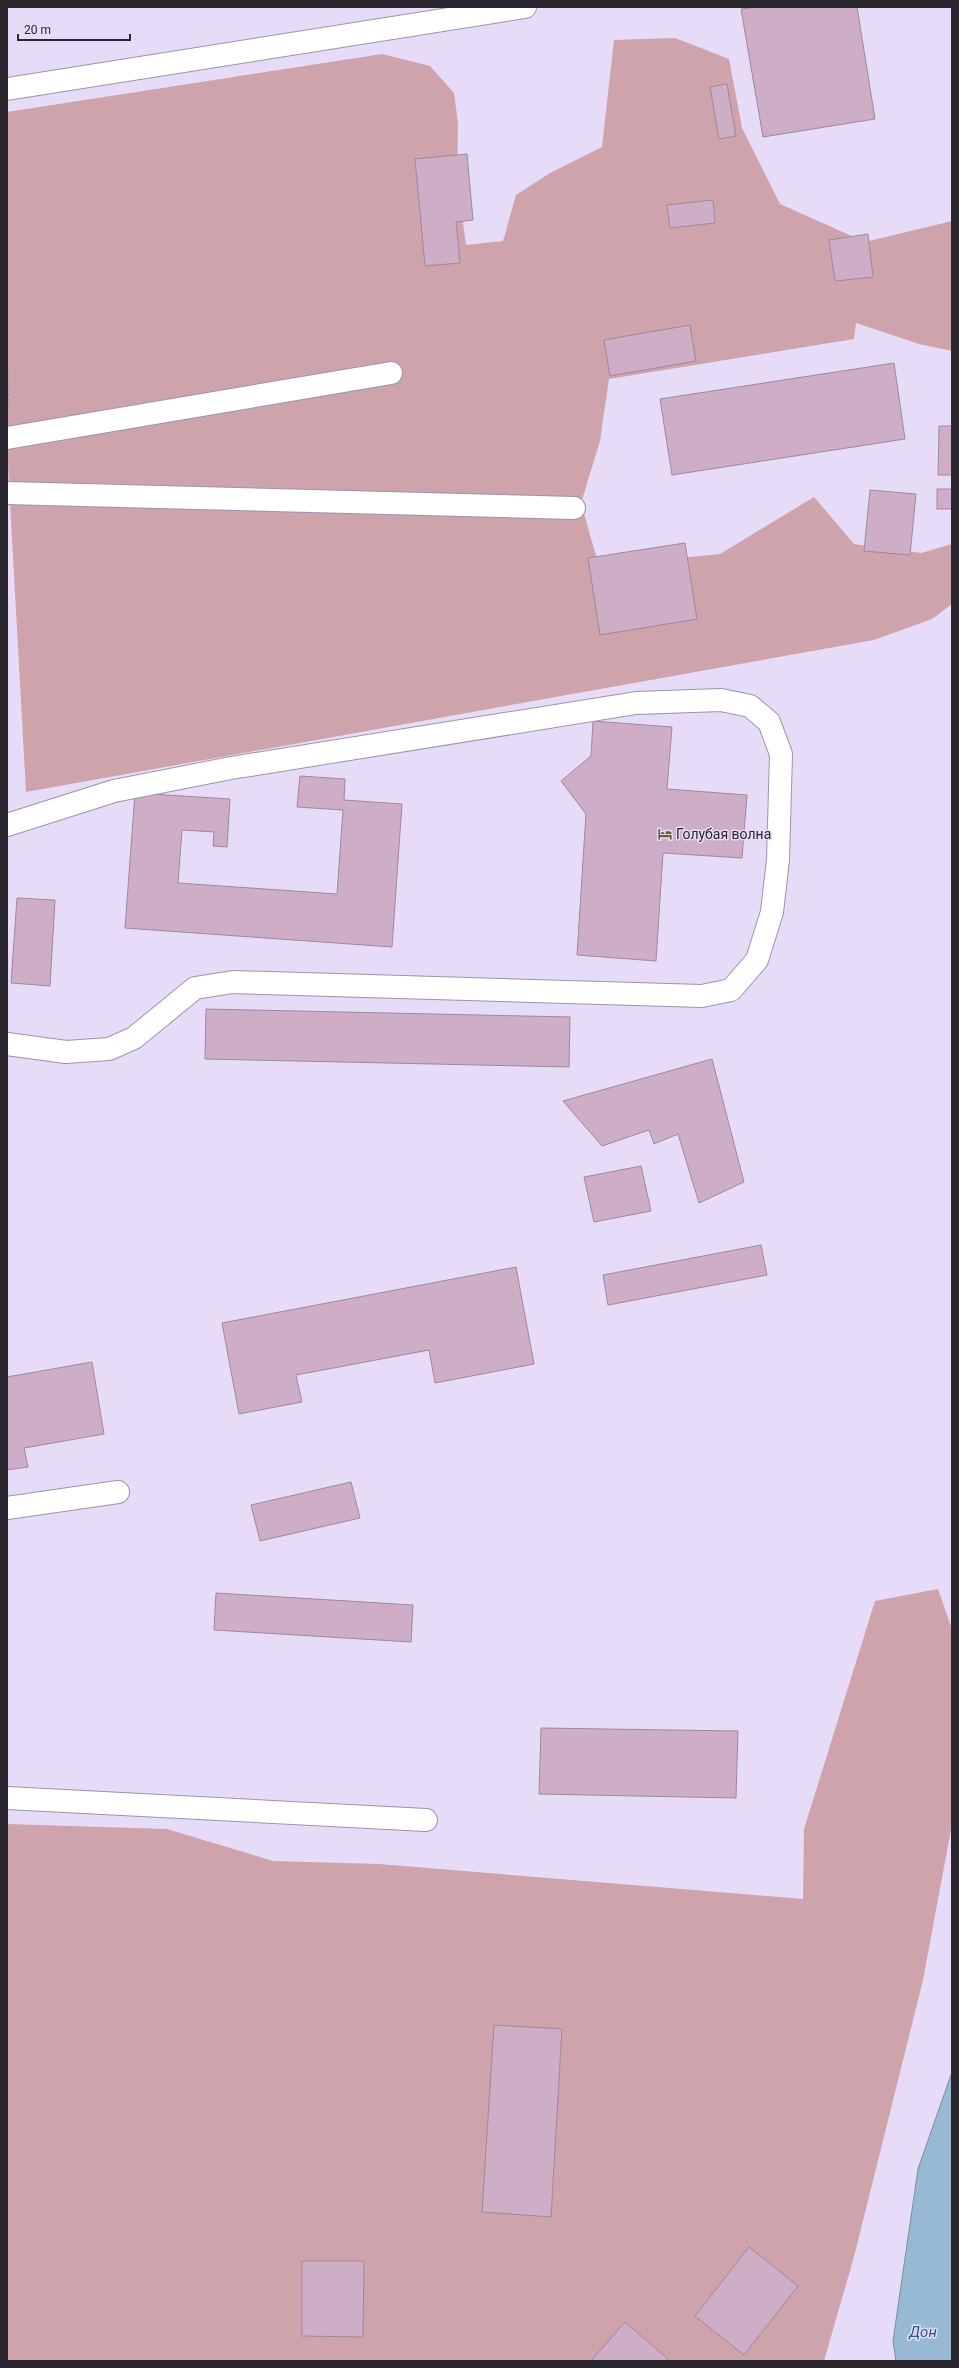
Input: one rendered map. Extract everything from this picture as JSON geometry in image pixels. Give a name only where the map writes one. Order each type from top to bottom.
[{"type":"lane","points":[[7,89],[525,7]]},
{"type":"lane","points":[[7,438],[391,373]]},
{"type":"lane","points":[[7,493],[574,508]]},
{"type":"lane","points":[[7,825],[114,790],[231,768],[636,703],[721,700],[750,706],[770,722],[781,754],[778,860],[772,912],[757,960],[730,990],[702,996],[233,982],[195,988],[134,1038],[108,1049],[66,1052],[7,1044]]},
{"type":"lane","points":[[7,1508],[118,1492]]},
{"type":"lane","points":[[7,1798],[426,1820]]},
{"type":"shaded area","points":[[675,38],[729,59],[742,128],[780,204],[865,242],[952,221],[952,351],[919,344],[856,323],[854,339],[609,379],[600,441],[581,503],[599,566],[720,554],[814,497],[854,544],[921,553],[952,544],[952,604],[932,619],[874,640],[26,792],[7,448],[7,112],[382,54],[430,66],[454,93],[458,123],[457,177],[466,245],[503,241],[516,195],[550,173],[602,147],[614,40]]},
{"type":"shaded area","points":[[938,1589],[952,1629],[952,1824],[923,1980],[855,2253],[824,2361],[7,2361],[7,1824],[167,1829],[273,1861],[379,1864],[803,1899],[804,1829],[875,1601]]},
{"type":"water","name":"Дон","points":[[952,2072],[952,2361],[896,2361],[893,2341],[918,2169]]},
{"type":"building","points":[[755,7],[857,7],[875,119],[763,137],[741,9]]},
{"type":"building","points":[[727,84],[736,136],[719,139],[710,87]]},
{"type":"building","points":[[467,154],[473,220],[456,222],[460,263],[425,266],[415,159]]},
{"type":"building","points":[[713,200],[715,223],[670,228],[667,205]]},
{"type":"building","points":[[868,234],[873,277],[835,281],[829,240]]},
{"type":"building","points":[[690,325],[696,361],[610,376],[604,340]]},
{"type":"building","points":[[894,363],[905,439],[672,475],[660,399]]},
{"type":"building","points":[[939,426],[952,426],[952,475],[938,475]]},
{"type":"building","points":[[937,489],[952,489],[952,509],[937,509]]},
{"type":"building","points":[[870,490],[916,494],[910,555],[864,551]]},
{"type":"building","points":[[685,543],[697,619],[600,635],[588,558]]},
{"type":"building","name":"Голубая волна","points":[[593,721],[672,727],[667,789],[747,795],[742,858],[663,853],[656,961],[577,955],[586,814],[561,781],[591,756]]},
{"type":"building","points":[[300,776],[345,779],[344,800],[402,804],[392,947],[125,928],[135,793],[230,799],[227,847],[213,846],[214,832],[182,830],[178,883],[337,894],[343,810],[297,807]]},
{"type":"building","points":[[17,898],[55,900],[50,986],[11,983]]},
{"type":"building","points":[[206,1009],[570,1017],[569,1067],[205,1059]]},
{"type":"building","points":[[712,1059],[744,1182],[699,1203],[678,1134],[654,1144],[649,1130],[602,1146],[563,1101]]},
{"type":"building","points":[[641,1166],[651,1211],[594,1222],[584,1177]]},
{"type":"building","points":[[761,1245],[767,1275],[608,1305],[603,1275]]},
{"type":"building","points":[[516,1267],[534,1364],[435,1383],[429,1350],[296,1375],[302,1402],[239,1414],[222,1323]]},
{"type":"building","points":[[92,1362],[104,1434],[24,1448],[28,1467],[7,1470],[7,1377]]},
{"type":"building","points":[[351,1482],[360,1518],[260,1541],[251,1505]]},
{"type":"building","points":[[216,1593],[413,1605],[411,1642],[214,1630]]},
{"type":"building","points":[[541,1728],[738,1731],[736,1798],[539,1794]]},
{"type":"building","points":[[494,2025],[562,2029],[551,2217],[482,2212]]},
{"type":"building","points":[[749,2247],[798,2286],[744,2355],[695,2316]]},
{"type":"building","points":[[302,2261],[364,2261],[363,2337],[302,2336]]},
{"type":"building","points":[[625,2322],[668,2359],[666,2361],[591,2361]]},
{"type":"place","name":"Голубая волна","points":[[665,834]]}]
